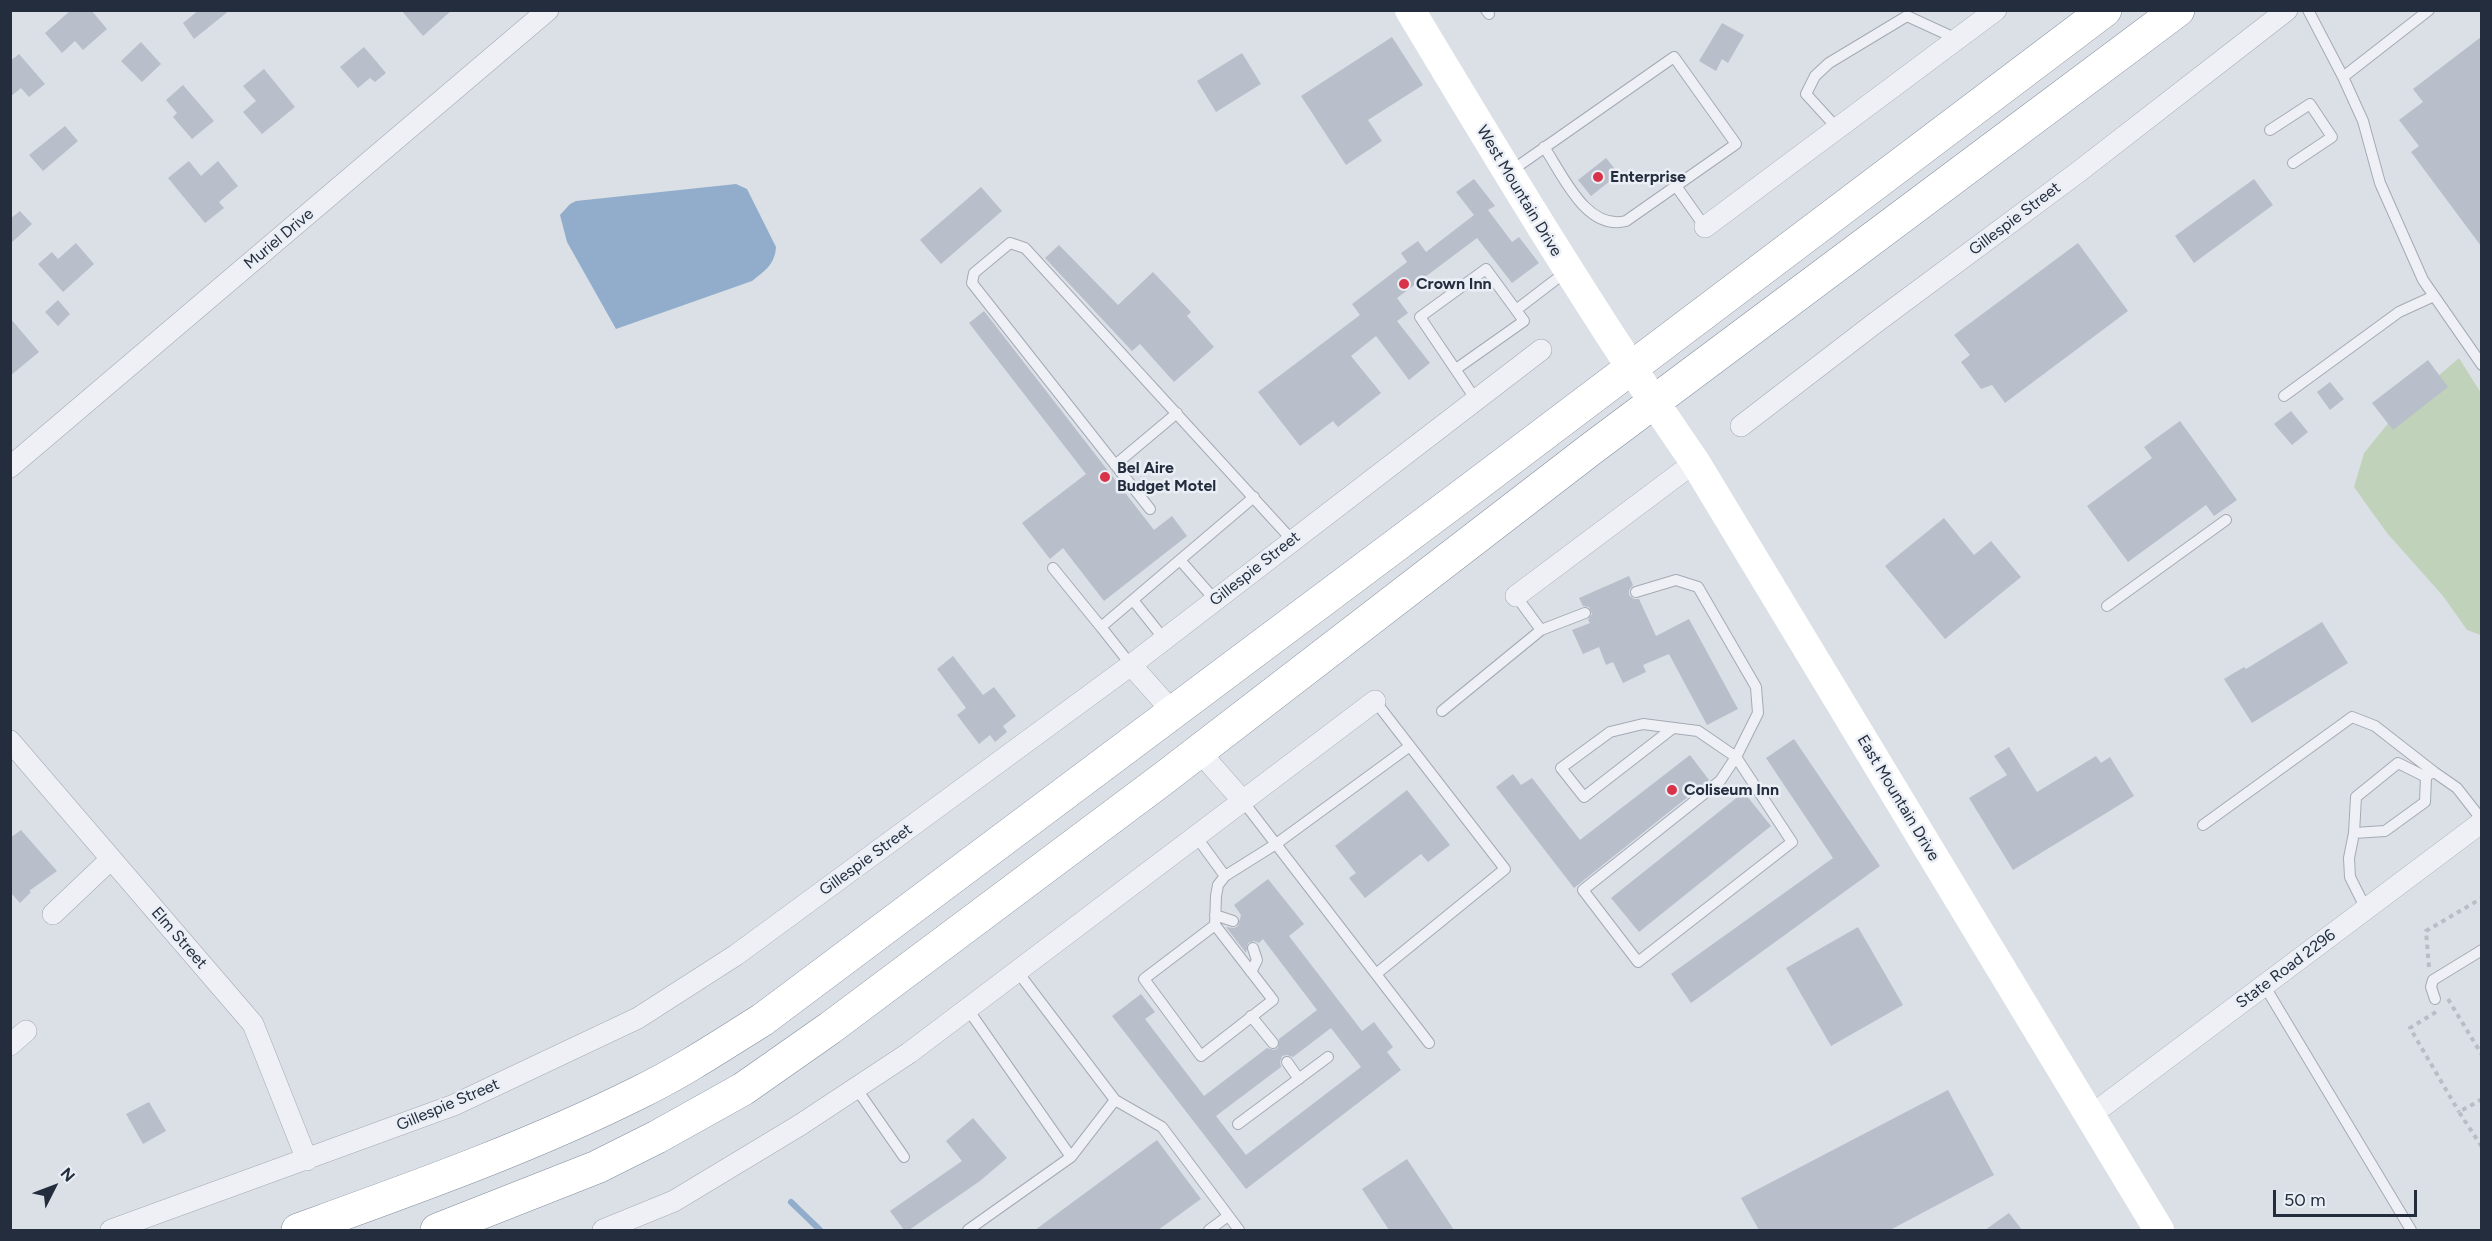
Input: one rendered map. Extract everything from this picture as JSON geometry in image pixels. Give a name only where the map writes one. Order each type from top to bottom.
[{"type":"highway","points":[[298,1230],[495,1157],[580,1121],[643,1091],[704,1057],[762,1020],[1453,503],[2105,10]]},
{"type":"highway","points":[[2101,69],[2122,25],[2141,10]]},
{"type":"highway","points":[[437,1230],[597,1167],[657,1137],[743,1089],[830,1028],[1653,402],[2178,10]]},
{"type":"highway","points":[[1198,750],[1192,740],[1192,732],[1197,723],[1363,589],[1422,537],[1453,503]]},
{"type":"street","name":"Muriel Drive","points":[[10,467],[548,10]]},
{"type":"street","name":"West Mountain Drive","points":[[1410,10],[1567,271],[1631,369]]},
{"type":"street","points":[[1705,226],[1996,10]]},
{"type":"street","name":"Gillespie Street","points":[[1741,426],[2077,173],[2287,10]]},
{"type":"street","name":"Gillespie Street","points":[[111,1230],[454,1105],[638,1018],[736,955],[1131,664],[1541,350]]},
{"type":"street","name":"East Mountain Drive","points":[[1631,369],[1695,462],[2159,1230]]},
{"type":"street","points":[[1516,596],[1695,462]]},
{"type":"street","points":[[1131,664],[1172,711]]},
{"type":"street","points":[[603,1230],[675,1202],[800,1125],[909,1053],[1375,701]]},
{"type":"street","name":"Elm Street","points":[[10,741],[254,1024],[307,1160]]},
{"type":"street","points":[[1198,750],[1242,800]]},
{"type":"street","name":"State Road 2296","points":[[2090,1116],[2481,821]]},
{"type":"street","points":[[53,914],[111,859]]},
{"type":"lane","points":[[2308,10],[2363,121],[2380,183],[2423,280],[2481,365]]},
{"type":"lane","points":[[2343,77],[2429,10]]},
{"type":"lane","points":[[1837,128],[1806,94],[1815,76],[1829,63],[1908,16],[1957,40]]},
{"type":"lane","points":[[1508,173],[1544,147],[1674,57],[1736,144],[1626,221],[1614,224],[1600,219],[1583,206],[1544,147]]},
{"type":"lane","points":[[2270,130],[2310,104],[2332,137],[2293,163]]},
{"type":"lane","points":[[1676,186],[1705,226]]},
{"type":"lane","points":[[1150,510],[972,283],[974,273],[1010,243],[1025,248],[1292,540]]},
{"type":"lane","points":[[1456,369],[1524,321],[1486,269],[1420,317],[1476,400]]},
{"type":"lane","points":[[1516,310],[1567,271]]},
{"type":"lane","points":[[2284,396],[2399,312],[2434,296]]},
{"type":"lane","points":[[1115,465],[1177,413]]},
{"type":"lane","points":[[1101,627],[1254,497]]},
{"type":"lane","points":[[2107,606],[2226,520]]},
{"type":"lane","points":[[1180,560],[1215,600]]},
{"type":"lane","points":[[1053,568],[1131,664]]},
{"type":"lane","points":[[1636,592],[1677,580],[1698,587],[1756,687],[1758,713],[1736,757],[1720,781],[1583,890],[1638,962],[1792,842],[1736,757],[1698,731],[1642,724],[1610,732],[1561,768],[1584,797],[1673,728]]},
{"type":"lane","points":[[1516,596],[1541,630]]},
{"type":"lane","points":[[1133,600],[1164,639]]},
{"type":"lane","points":[[1442,711],[1541,630],[1586,613]]},
{"type":"lane","points":[[1375,701],[1505,869],[1376,974]]},
{"type":"lane","points":[[2203,825],[2352,717],[2375,726],[2430,774]]},
{"type":"lane","points":[[1233,921],[1215,920],[1144,979],[1201,1056],[1272,1000],[1215,920],[1215,896],[1218,885],[1225,876],[1276,844],[1410,746]]},
{"type":"lane","points":[[2366,909],[2350,877],[2349,858],[2354,832],[2356,796],[2398,763],[2430,774],[2457,788],[2481,821]]},
{"type":"lane","points":[[2354,832],[2385,831],[2425,802],[2430,774]]},
{"type":"lane","points":[[1242,800],[1429,1043]]},
{"type":"lane","points":[[1195,835],[1225,876]]},
{"type":"lane","points":[[1251,972],[1257,960],[1253,948]]},
{"type":"lane","points":[[2435,999],[2431,987],[2433,980],[2481,950]]},
{"type":"lane","points":[[1017,971],[1115,1100],[1162,1127],[1239,1230]]},
{"type":"lane","points":[[2264,986],[2411,1230]]},
{"type":"lane","points":[[967,1008],[1071,1157]]},
{"type":"lane","points":[[1251,1016],[1273,1043]]},
{"type":"lane","points":[[1238,1124],[1328,1057]]},
{"type":"lane","points":[[1287,1062],[1299,1079]]},
{"type":"lane","points":[[856,1088],[904,1157]]},
{"type":"lane","points":[[968,1230],[1071,1157],[1115,1100]]},
{"type":"lane","points":[[1209,1230],[1228,1216]]},
{"type":"path","points":[[2451,1004],[2410,1028],[2481,1147]]},
{"type":"path","points":[[2459,1112],[2481,1099]]},
{"type":"green space","points":[[2459,358],[2481,393],[2481,635],[2467,630],[2443,596],[2387,533],[2354,487],[2364,453],[2399,410]]},
{"type":"water","points":[[736,184],[747,189],[776,247],[774,258],[768,267],[752,281],[616,329],[567,242],[560,215],[576,201]]},
{"type":"building","points":[[71,10],[91,10],[107,29],[83,50],[75,41],[62,53],[45,33]]},
{"type":"building","points":[[199,10],[230,10],[194,39],[183,23]]},
{"type":"building","points":[[401,10],[452,10],[423,36]]},
{"type":"building","points":[[1722,23],[1744,35],[1728,63],[1722,59],[1716,71],[1699,61]]},
{"type":"building","points":[[1392,37],[1423,85],[1368,120],[1382,141],[1346,165],[1301,96]]},
{"type":"building","points":[[2481,37],[2481,246],[2411,152],[2419,146],[2399,120],[2423,102],[2413,89]]},
{"type":"building","points":[[141,42],[161,64],[142,82],[121,61]]},
{"type":"building","points":[[364,47],[386,73],[375,82],[370,78],[358,88],[340,67]]},
{"type":"building","points":[[1242,53],[1261,84],[1216,112],[1197,81]]},
{"type":"building","points":[[19,54],[45,84],[29,97],[21,88],[10,97],[10,61]]},
{"type":"building","points":[[264,69],[295,107],[262,134],[243,112],[256,101],[243,86]]},
{"type":"building","points":[[183,85],[214,121],[192,139],[173,117],[177,113],[166,100]]},
{"type":"building","points":[[65,126],[78,141],[43,171],[29,155]]},
{"type":"building","name":"Enterprise","points":[[1606,158],[1619,174],[1591,196],[1578,180]]},
{"type":"building","points":[[189,161],[201,176],[218,161],[238,186],[219,202],[224,208],[205,223],[168,178]]},
{"type":"building","points":[[1474,179],[1495,206],[1488,210],[1512,242],[1519,237],[1539,263],[1512,283],[1477,238],[1397,298],[1408,313],[1397,321],[1430,363],[1409,380],[1376,336],[1351,356],[1381,393],[1338,427],[1333,421],[1300,446],[1258,392],[1360,315],[1352,304],[1407,262],[1401,253],[1418,241],[1426,252],[1474,215],[1456,192]]},
{"type":"building","points":[[2254,179],[2273,205],[2194,263],[2175,236]]},
{"type":"building","points":[[981,187],[1002,211],[941,264],[920,240]]},
{"type":"building","points":[[20,211],[32,224],[10,244],[10,219]]},
{"type":"building","points":[[76,243],[94,264],[63,292],[38,264],[52,252],[58,259]]},
{"type":"building","points":[[2078,243],[2128,311],[2005,403],[1992,385],[1981,389],[1961,362],[1970,355],[1954,335]]},
{"type":"building","points":[[1059,245],[1118,305],[1153,272],[1191,312],[1187,316],[1214,347],[1174,382],[1140,344],[1132,351],[1045,258]]},
{"type":"building","points":[[58,300],[70,314],[58,326],[45,312]]},
{"type":"building","points":[[984,311],[1154,530],[1172,516],[1187,536],[1104,601],[1063,548],[1050,559],[1022,523],[1086,474],[969,323]]},
{"type":"building","points":[[10,318],[39,352],[10,376]]},
{"type":"building","points":[[2428,360],[2448,387],[2393,430],[2372,403]]},
{"type":"building","points":[[2330,382],[2344,399],[2330,410],[2317,392]]},
{"type":"building","points":[[2291,411],[2308,432],[2292,445],[2274,424]]},
{"type":"building","points":[[2180,421],[2237,500],[2214,516],[2206,505],[2128,562],[2087,506],[2152,458],[2144,447]]},
{"type":"building","points":[[1944,518],[1974,555],[1991,541],[2021,577],[1945,639],[1885,566]]},
{"type":"building","points":[[1629,576],[1633,585],[1629,590],[1629,595],[1634,599],[1639,599],[1656,636],[1689,619],[1738,709],[1707,725],[1669,654],[1643,665],[1646,672],[1623,683],[1613,662],[1606,665],[1599,647],[1583,654],[1572,630],[1590,623],[1588,620],[1592,614],[1589,607],[1583,606],[1579,598]]},
{"type":"building","points":[[2322,622],[2348,663],[2252,723],[2224,679],[2244,667],[2246,669]]},
{"type":"building","points":[[953,656],[983,695],[994,687],[1016,716],[1003,726],[1007,732],[995,742],[990,735],[979,744],[957,715],[966,708],[937,669]]},
{"type":"building","points":[[1794,739],[1880,866],[1691,1003],[1671,974],[1833,858],[1766,758]]},
{"type":"building","points":[[2009,747],[2037,792],[2096,756],[2101,763],[2110,757],[2134,796],[2013,870],[1969,798],[2007,775],[1994,756]]},
{"type":"building","points":[[1690,755],[1709,780],[1574,888],[1496,787],[1513,774],[1521,785],[1532,778],[1580,840]]},
{"type":"building","points":[[1407,790],[1450,845],[1428,862],[1421,854],[1365,898],[1349,878],[1356,873],[1335,846]]},
{"type":"building","points":[[1740,795],[1746,795],[1771,826],[1639,932],[1611,898]]},
{"type":"building","points":[[21,830],[57,871],[29,891],[31,892],[20,903],[10,892],[10,838]]},
{"type":"building","points":[[1268,879],[1304,924],[1289,936],[1362,1031],[1374,1022],[1393,1047],[1387,1052],[1401,1070],[1246,1189],[1112,1016],[1141,994],[1155,1012],[1145,1019],[1204,1096],[1267,1048],[1274,1050],[1278,1048],[1279,1039],[1317,1010],[1263,939],[1259,943],[1254,941],[1248,943],[1246,953],[1226,927],[1238,926],[1241,915],[1234,905]],"holes":[[[1331,1028],[1361,1067],[1246,1155],[1216,1116],[1281,1067],[1282,1056],[1293,1057]]]},
{"type":"building","points":[[1858,927],[1903,1005],[1831,1046],[1786,968]]},
{"type":"building","points":[[1948,1090],[1994,1175],[1890,1230],[1759,1230],[1741,1198]]},
{"type":"building","points":[[149,1102],[166,1131],[143,1144],[126,1114]]},
{"type":"building","points":[[973,1118],[1007,1158],[980,1181],[909,1230],[904,1230],[890,1211],[962,1161],[946,1141]]},
{"type":"building","points":[[1157,1140],[1201,1199],[1158,1230],[1035,1230]]},
{"type":"building","points":[[1407,1159],[1454,1230],[1389,1230],[1362,1189]]},
{"type":"building","points":[[2009,1213],[2022,1230],[1985,1230]]},
{"type":"waterway","points":[[791,1202],[820,1230]]},
{"type":"place","name":"Enterprise","points":[[1598,177]]},
{"type":"place","name":"Crown Inn","points":[[1404,284]]},
{"type":"place","name":"Bel Aire Budget Motel","points":[[1105,477]]},
{"type":"place","name":"Coliseum Inn","points":[[1672,790]]}]
